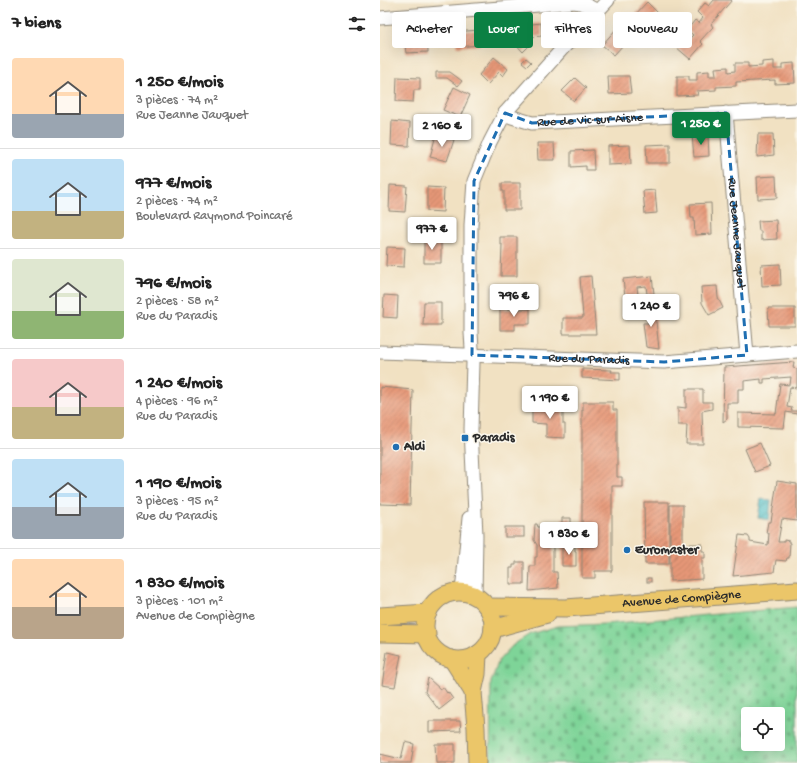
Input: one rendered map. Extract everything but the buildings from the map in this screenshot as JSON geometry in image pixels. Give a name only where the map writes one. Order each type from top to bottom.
[{"type":"main road","name":"Avenue de Compiègne","points":[[475,598],[566,608],[797,590]]},
{"type":"main road","points":[[451,593],[475,598],[492,617],[493,628],[491,639],[478,654],[465,659],[452,659],[440,654],[432,645],[427,634],[426,624],[428,613],[433,604],[441,597],[451,593]]},
{"type":"main road","name":"Avenue de Compiègne","points":[[493,628],[566,608]]},
{"type":"main road","points":[[380,616],[428,613]]},
{"type":"main road","points":[[380,633],[427,634]]},
{"type":"main road","points":[[477,763],[473,692],[477,674],[478,654]]},
{"type":"main road","points":[[452,659],[473,692]]},
{"type":"street","points":[[380,18],[574,2],[584,3],[594,8],[597,12],[608,0]]},
{"type":"street","points":[[475,598],[476,536],[471,429],[471,225],[474,182],[490,142],[505,113],[563,48]]},
{"type":"street","name":"Rue de Vic-sur-Aisne","points":[[505,113],[512,117],[532,123],[797,110]]},
{"type":"street","name":"Rue Jeanne Jauquet","points":[[726,113],[747,354]]},
{"type":"street","name":"Rue du Paradis","points":[[380,352],[664,362],[797,351]]},
{"type":"highlighted area","points":[[505,113],[532,123],[726,113],[747,355],[664,362],[472,355],[474,181]]},
{"type":"green space","points":[[797,607],[797,763],[490,763],[491,682],[499,660],[513,645],[530,634],[558,626],[605,624]]},
{"type":"water","points":[[761,499],[771,500],[769,520],[758,518]]},
{"type":"place","name":"Paradis","points":[[465,438]]},
{"type":"place","name":"Aldi","points":[[396,447]]},
{"type":"place","name":"Euromaster","points":[[627,550]]}]
